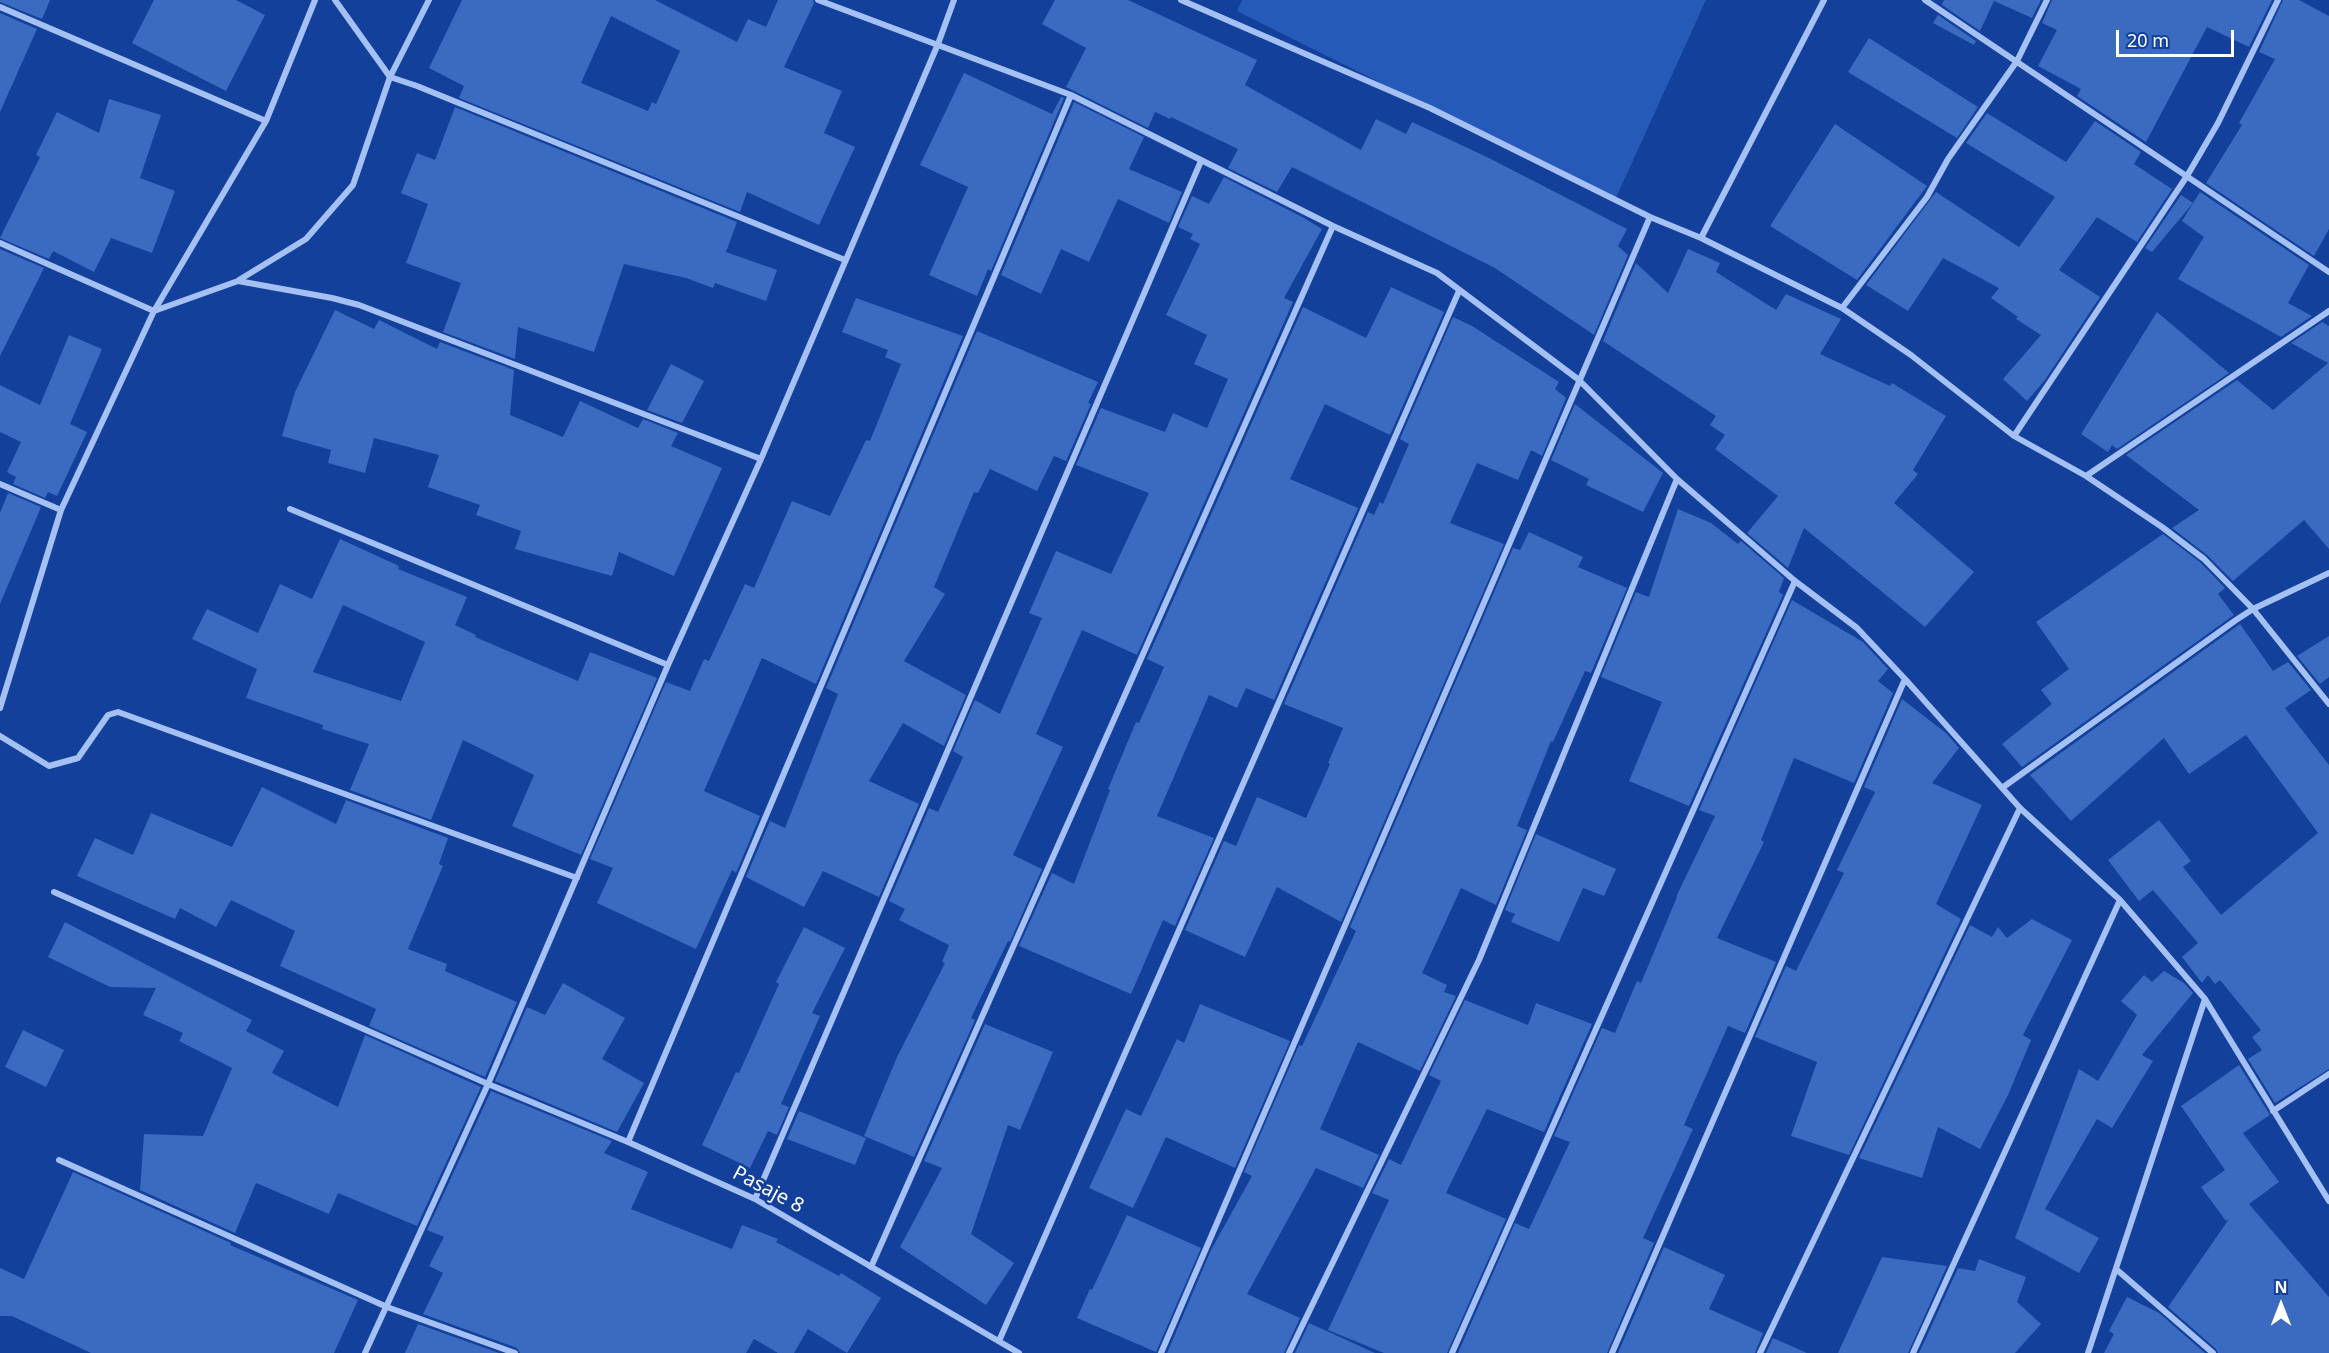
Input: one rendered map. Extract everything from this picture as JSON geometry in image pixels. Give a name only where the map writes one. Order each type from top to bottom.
[{"type":"street","points":[[0,708],[61,510],[154,311],[266,121],[315,0]]},
{"type":"street","points":[[335,0],[390,77],[845,260]]},
{"type":"street","points":[[0,243],[154,311],[238,280],[306,239],[352,185],[390,77],[429,0]]},
{"type":"street","points":[[818,0],[1071,94],[1333,226],[1437,273],[1579,380],[1677,479],[1795,581],[1857,628],[2020,808],[2120,900],[2205,999],[2329,1201]]},
{"type":"street","points":[[365,1353],[488,1084],[668,665],[761,459],[938,44],[954,0]]},
{"type":"street","points":[[1181,0],[1430,108],[1650,217],[1701,238],[1842,308],[1911,354],[2014,436],[2086,476],[2162,527],[2204,559],[2253,609],[2329,704]]},
{"type":"street","points":[[1701,238],[1824,0]]},
{"type":"street","points":[[1925,0],[2329,272]]},
{"type":"street","points":[[1842,308],[1927,197],[1948,159],[2017,61],[2047,0]]},
{"type":"street","points":[[2014,436],[2187,176],[2218,123],[2278,0]]},
{"type":"street","points":[[0,7],[266,121]]},
{"type":"street","points":[[628,1142],[1071,94]]},
{"type":"street","points":[[755,1199],[1201,161]]},
{"type":"street","points":[[1161,1353],[1650,217]]},
{"type":"street","points":[[871,1267],[1333,226]]},
{"type":"street","points":[[238,280],[359,305],[761,459]]},
{"type":"street","points":[[999,1341],[1459,291]]},
{"type":"street","points":[[2086,476],[2329,311]]},
{"type":"street","points":[[1289,1353],[1479,960],[1677,479]]},
{"type":"street","points":[[0,484],[61,510]]},
{"type":"street","points":[[290,509],[668,665]]},
{"type":"street","points":[[2002,788],[2253,609],[2329,573]]},
{"type":"street","points":[[1452,1353],[1795,581]]},
{"type":"street","points":[[1612,1353],[1905,679]]},
{"type":"street","points":[[0,736],[49,766],[78,758],[108,715],[118,712],[577,878]]},
{"type":"street","points":[[1760,1353],[2020,808]]},
{"type":"street","name":"Pasaje 8","points":[[54,892],[755,1199],[1019,1353]]},
{"type":"street","points":[[1913,1353],[2120,900]]},
{"type":"street","points":[[2088,1353],[2205,999]]},
{"type":"street","points":[[2273,1111],[2329,1074]]},
{"type":"street","points":[[59,1160],[387,1307],[515,1353]]},
{"type":"street","points":[[2116,1269],[2213,1353]]},
{"type":"shaded area","points":[[1242,0],[1706,0],[1615,200],[1237,11]]},
{"type":"building","points":[[0,0],[50,0],[42,19],[0,2]]},
{"type":"building","points":[[154,0],[236,0],[265,15],[226,91],[132,43]]},
{"type":"building","points":[[462,0],[655,0],[737,42],[748,19],[766,27],[778,0],[813,0],[814,3],[784,67],[842,91],[824,133],[855,147],[819,225],[747,192],[740,212],[459,98],[464,86],[429,68]],"holes":[[[611,16],[680,51],[656,104],[652,102],[648,111],[581,83]]]},
{"type":"building","points":[[1055,0],[1128,0],[1257,60],[1245,85],[1361,150],[1376,119],[1406,134],[1412,122],[1489,158],[1627,229],[1618,246],[1628,255],[1594,335],[1495,268],[1292,167],[1277,192],[1228,168],[1238,149],[1171,117],[1170,119],[1155,112],[1148,128],[1066,87],[1086,48],[1042,24]]},
{"type":"building","points":[[1944,0],[2041,0],[2032,18],[1994,1],[1980,31],[1942,5]]},
{"type":"building","points":[[2052,0],[2272,0],[2249,47],[2207,27],[2146,142],[2077,96],[2081,89],[2038,66],[2057,30],[2042,23]]},
{"type":"building","points":[[2283,0],[2299,0],[2329,16],[2329,229],[2314,256],[2206,183],[2242,125],[2239,123],[2275,59],[2259,52]]},
{"type":"building","points":[[0,13],[37,29],[0,112]]},
{"type":"building","points":[[1938,15],[1976,41],[1974,45],[1933,23]]},
{"type":"building","points":[[1869,38],[1978,107],[1957,138],[1848,72]]},
{"type":"building","points":[[964,73],[1052,114],[1061,97],[1064,98],[991,271],[988,269],[977,296],[929,275],[968,187],[920,165]]},
{"type":"building","points":[[109,99],[161,115],[140,178],[175,191],[152,253],[111,238],[94,272],[53,251],[49,259],[0,238],[40,157],[36,155],[57,112],[99,133]]},
{"type":"building","points":[[1074,102],[1144,137],[1129,169],[1182,192],[1169,223],[1118,199],[1089,262],[1061,249],[1041,294],[1001,275]]},
{"type":"building","points":[[455,107],[737,222],[726,252],[777,270],[766,301],[715,283],[713,288],[686,278],[624,264],[594,352],[518,327],[515,359],[443,332],[461,283],[406,263],[428,204],[401,193],[417,153],[435,160]]},
{"type":"building","points":[[1987,113],[2066,162],[2095,121],[2141,152],[2134,164],[2172,189],[2137,242],[2097,217],[2059,270],[2100,297],[2045,380],[2027,401],[2003,379],[2041,335],[2016,319],[2018,317],[1991,298],[1999,288],[1943,258],[1908,311],[1866,285],[1936,192],[2019,247],[2055,197],[1966,143]]},
{"type":"building","points":[[1835,124],[1927,186],[1857,280],[1770,226]]},
{"type":"building","points":[[1224,177],[1322,229],[1284,298],[1293,302],[1137,655],[1082,630],[1036,734],[1063,747],[1013,855],[1042,869],[1010,942],[1008,941],[971,1018],[975,1020],[914,1157],[864,1136],[897,1057],[945,963],[942,962],[949,945],[899,920],[905,909],[889,901],[929,808],[938,812],[963,757],[953,751],[975,700],[1000,714],[1042,618],[1029,613],[1056,551],[1111,574],[1149,493],[1076,465],[1101,408],[1165,432],[1173,413],[1207,428],[1228,379],[1194,364],[1207,335],[1166,315],[1200,244],[1190,239],[1193,234],[1178,227],[1192,196],[1209,204]]},
{"type":"building","points":[[2200,192],[2309,265],[2288,303],[2312,316],[2281,337],[2178,279],[2204,237],[2182,221]]},
{"type":"building","points":[[2181,195],[2193,203],[2152,252],[2145,248]]},
{"type":"building","points":[[0,249],[44,268],[0,356]]},
{"type":"building","points":[[1688,249],[1720,263],[1716,272],[1776,310],[1786,294],[1841,319],[1820,354],[1890,386],[1892,383],[1946,416],[1913,470],[1918,474],[1894,503],[1974,572],[1925,627],[1804,528],[1788,568],[1747,533],[1778,496],[1715,449],[1725,435],[1710,425],[1716,416],[1603,341],[1636,263],[1668,293]]},
{"type":"building","points":[[1391,287],[1444,312],[1390,435],[1325,404],[1290,479],[1358,508],[1274,700],[1246,688],[1237,708],[1209,695],[1157,816],[1214,838],[1175,926],[1163,920],[1131,994],[1019,946],[1052,873],[1074,884],[1110,790],[1108,789],[1136,722],[1139,723],[1164,667],[1147,659],[1303,307],[1366,338]]},
{"type":"building","points":[[856,298],[963,336],[816,684],[762,658],[704,791],[760,816],[736,873],[732,870],[696,949],[597,903],[613,868],[590,859],[666,682],[690,691],[704,659],[709,661],[745,584],[754,588],[792,501],[830,516],[866,440],[870,441],[901,364],[885,357],[888,350],[842,332]]},
{"type":"building","points":[[335,310],[374,329],[379,320],[437,349],[440,342],[514,370],[510,415],[563,437],[580,401],[638,428],[643,419],[678,433],[671,446],[722,468],[674,576],[619,552],[612,576],[515,549],[521,531],[476,515],[480,505],[428,487],[439,455],[374,438],[365,473],[328,463],[331,450],[282,436],[295,392]]},
{"type":"building","points":[[2157,312],[2229,373],[2117,449],[2112,445],[2108,452],[2081,434]]},
{"type":"building","points":[[1453,317],[1472,326],[1559,382],[1555,389],[1566,398],[1542,456],[1531,450],[1518,480],[1477,463],[1450,523],[1504,544],[1341,922],[1277,887],[1245,957],[1185,930],[1224,841],[1236,846],[1257,797],[1306,818],[1330,764],[1328,763],[1343,728],[1284,704],[1368,512],[1374,515],[1380,502],[1383,504],[1409,444],[1400,439]]},
{"type":"building","points":[[2322,322],[2329,326],[2329,549],[2304,520],[2233,581],[2207,555],[2172,528],[2199,510],[2126,455],[2237,380],[2273,410],[2328,363],[2291,343]]},
{"type":"building","points":[[977,331],[1098,382],[1066,461],[1054,456],[1037,491],[990,469],[978,493],[974,492],[934,587],[945,594],[904,661],[966,695],[944,746],[903,723],[869,781],[919,804],[879,897],[823,871],[804,907],[746,877],[770,821],[785,828],[838,694],[826,688]]},
{"type":"building","points":[[69,335],[102,349],[70,424],[87,432],[57,496],[48,492],[45,498],[13,484],[16,477],[7,472],[21,442],[0,432],[0,385],[40,405]]},
{"type":"building","points":[[671,364],[704,381],[682,423],[647,410]]},
{"type":"building","points":[[1575,404],[1663,473],[1643,512],[1586,485],[1589,479],[1551,460]]},
{"type":"building","points":[[8,493],[41,507],[0,604],[0,513]]},
{"type":"building","points":[[1678,509],[1711,523],[1738,544],[1741,541],[1784,578],[1779,592],[1783,595],[1689,806],[1629,781],[1662,702],[1601,677],[1636,592],[1649,597]]},
{"type":"building","points":[[1529,532],[1583,557],[1578,567],[1627,588],[1591,673],[1585,671],[1553,742],[1551,741],[1517,826],[1527,830],[1496,905],[1461,888],[1422,973],[1447,985],[1444,992],[1456,996],[1420,1071],[1358,1042],[1320,1129],[1379,1155],[1363,1188],[1316,1168],[1247,1294],[1300,1318],[1284,1353],[1167,1353],[1211,1250],[1252,1176],[1244,1172],[1299,1045],[1302,1046],[1356,931],[1350,927],[1513,548],[1520,550]]},
{"type":"building","points":[[2163,534],[2201,563],[2225,588],[2218,594],[2234,615],[2022,767],[2002,744],[2052,704],[2041,690],[2069,669],[2036,622]]},
{"type":"building","points":[[340,539],[399,566],[398,569],[467,597],[455,625],[476,635],[475,637],[578,681],[590,652],[657,678],[581,855],[512,826],[534,775],[463,740],[431,820],[350,790],[369,744],[322,729],[323,725],[246,698],[257,669],[192,639],[207,609],[258,633],[280,584],[312,599]],"holes":[[[343,605],[425,642],[401,701],[313,672]]]},
{"type":"building","points":[[1792,600],[1863,642],[1888,669],[1878,681],[1893,693],[1854,783],[1794,758],[1761,840],[1764,842],[1717,938],[1776,962],[1745,1033],[1728,1026],[1684,1125],[1693,1129],[1643,1238],[1654,1243],[1607,1353],[1458,1353],[1515,1223],[1529,1229],[1570,1142],[1554,1136],[1602,1028],[1615,1033],[1637,981],[1641,983],[1676,897],[1715,816],[1699,810]]},
{"type":"building","points":[[2240,624],[2273,671],[2288,662],[2311,690],[2285,708],[2329,765],[2329,1069],[2275,1103],[2248,1059],[2262,1050],[2252,1037],[2261,1030],[2220,980],[2215,984],[2208,975],[2202,983],[2182,957],[2198,943],[2153,890],[2139,901],[2108,860],[2159,820],[2191,861],[2183,867],[2221,915],[2318,833],[2246,735],[2189,774],[2164,738],[2071,821],[2030,775]]},
{"type":"building","points":[[2329,636],[2329,677],[2320,684],[2297,656]]},
{"type":"building","points":[[1902,699],[1946,733],[1959,748],[1932,783],[1982,805],[1936,904],[1961,919],[1849,1155],[1791,1136],[1817,1062],[1755,1037],[1786,966],[1796,971],[1844,873],[1837,870],[1875,792],[1864,787]]},
{"type":"building","points":[[262,787],[336,824],[346,800],[448,838],[439,864],[443,866],[408,949],[447,964],[445,971],[517,1002],[485,1077],[369,1026],[376,1009],[280,966],[295,931],[231,900],[216,927],[180,908],[175,919],[77,876],[95,838],[133,855],[151,813],[232,847]]},
{"type":"building","points":[[1536,834],[1616,869],[1604,896],[1583,888],[1559,942],[1511,922],[1515,914],[1505,910]]},
{"type":"building","points":[[2032,919],[2072,940],[2023,1035],[2031,1040],[2008,1095],[1980,1149],[1938,1127],[1922,1178],[1859,1158],[1970,925],[1992,937],[1998,927],[2007,938]]},
{"type":"building","points":[[65,922],[252,1020],[246,1031],[284,1051],[272,1073],[338,1107],[365,1035],[481,1087],[417,1226],[338,1193],[329,1214],[256,1183],[235,1233],[140,1190],[144,1134],[203,1136],[232,1068],[179,1041],[183,1033],[143,1015],[156,988],[110,987],[48,957]]},
{"type":"building","points":[[804,927],[845,948],[812,1013],[820,1016],[781,1104],[789,1107],[777,1135],[768,1131],[750,1168],[702,1145],[736,1072],[739,1073],[779,984],[776,982]]},
{"type":"building","points":[[2164,971],[2184,983],[2193,993],[2142,1055],[2153,1061],[2112,1128],[2097,1119],[2045,1209],[2099,1238],[2079,1273],[2015,1238],[2079,1069],[2098,1081],[2137,1015],[2121,1001],[2144,975],[2152,982]]},
{"type":"building","points":[[563,983],[625,1018],[602,1059],[644,1083],[617,1132],[495,1081],[527,1007],[545,1015]]},
{"type":"building","points":[[1465,1000],[1528,1025],[1536,1003],[1592,1024],[1544,1132],[1487,1109],[1446,1193],[1506,1219],[1447,1353],[1384,1353],[1328,1330],[1389,1200],[1372,1193],[1389,1159],[1401,1165],[1441,1081],[1429,1075]]},
{"type":"building","points":[[1200,1004],[1290,1041],[1235,1168],[1166,1137],[1133,1208],[1089,1188],[1126,1109],[1141,1116],[1177,1039],[1184,1043]]},
{"type":"building","points":[[985,1024],[1053,1052],[1020,1130],[1008,1125],[971,1234],[1014,1263],[986,1305],[900,1247],[942,1168],[924,1161]]},
{"type":"building","points":[[23,1030],[64,1050],[46,1087],[5,1067]]},
{"type":"building","points":[[2239,1065],[2270,1115],[2243,1133],[2279,1182],[2249,1204],[2329,1297],[2329,1353],[2218,1353],[2168,1307],[2229,1219],[2226,1221],[2201,1187],[2225,1170],[2181,1106]]},
{"type":"building","points":[[491,1091],[612,1141],[604,1153],[648,1172],[631,1209],[732,1249],[742,1225],[778,1239],[776,1242],[839,1276],[841,1273],[881,1298],[847,1353],[808,1329],[794,1353],[778,1353],[754,1339],[746,1353],[520,1353],[517,1348],[423,1314],[443,1273],[429,1266],[444,1237],[427,1230]]},
{"type":"building","points":[[799,1111],[866,1138],[855,1165],[787,1139]]},
{"type":"building","points":[[73,1172],[231,1243],[230,1245],[358,1300],[334,1353],[91,1353],[12,1316],[0,1316],[0,1268],[24,1279]]},
{"type":"building","points":[[1127,1215],[1201,1248],[1156,1352],[1077,1318]]},
{"type":"building","points":[[1664,1247],[1725,1275],[1709,1309],[1763,1333],[1755,1353],[1618,1353]]},
{"type":"building","points":[[1882,1257],[1947,1266],[1908,1353],[1838,1353]]},
{"type":"building","points":[[1979,1259],[2026,1277],[2017,1302],[2041,1324],[2015,1353],[1919,1353],[1958,1268],[1975,1271]]},
{"type":"building","points":[[2127,1297],[2159,1313],[2205,1353],[2104,1353],[2114,1334],[2109,1331]]},
{"type":"building","points":[[1309,1323],[1375,1353],[1295,1353]]},
{"type":"building","points":[[418,1324],[499,1353],[405,1353]]},
{"type":"building","points":[[1773,1338],[1807,1353],[1766,1353]]}]
